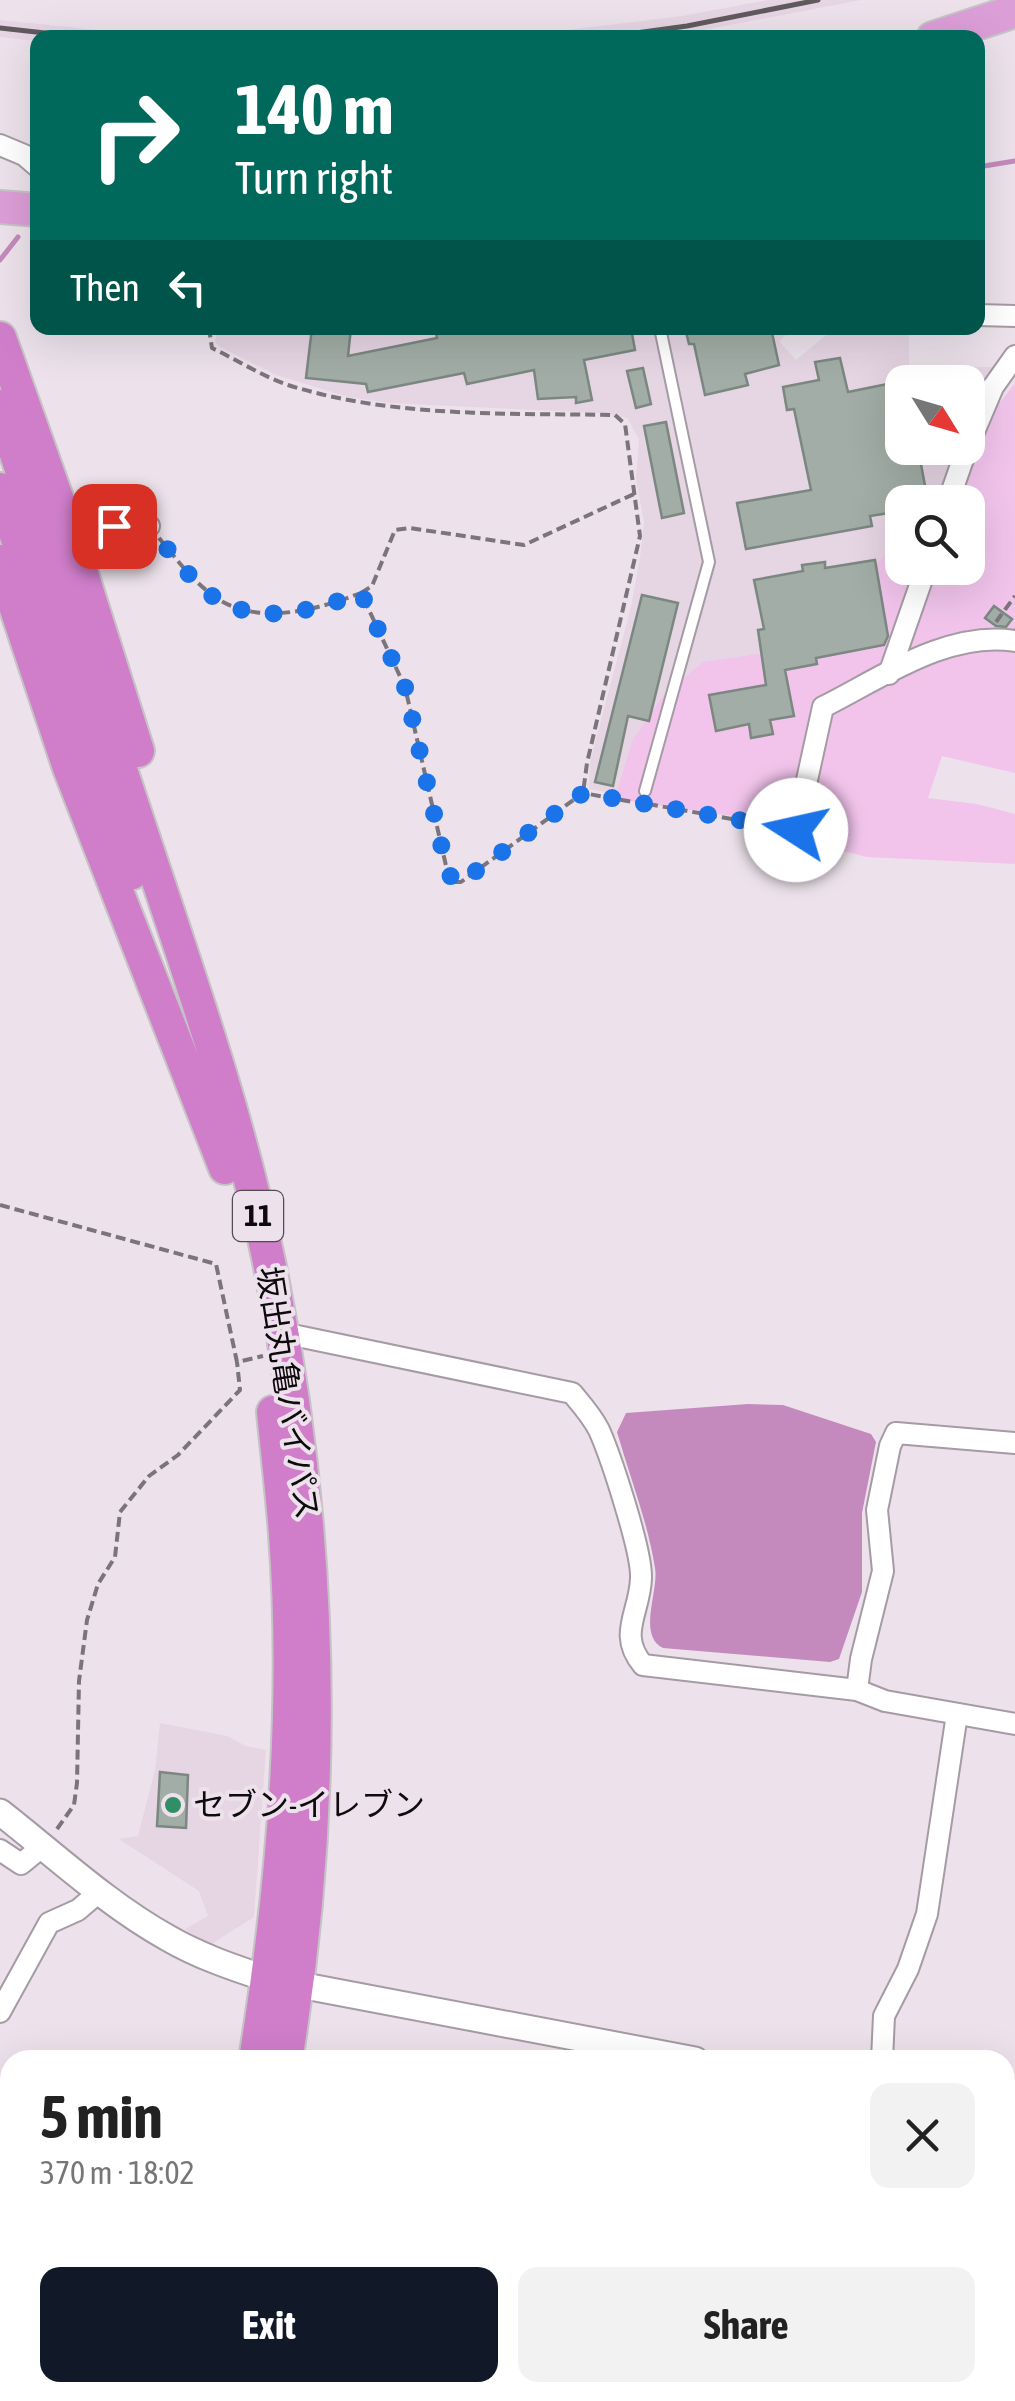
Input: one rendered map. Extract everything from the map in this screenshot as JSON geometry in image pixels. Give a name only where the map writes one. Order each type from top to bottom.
[{"type":"highway","points":[[0,338],[204,955],[260,1188],[268,1257]]},
{"type":"highway","name":"坂出丸亀バイパス","points":[[0,406],[196,993],[268,1257],[267,1351]]},
{"type":"highway","name":"坂出丸亀バイパス","points":[[0,489],[176,1000],[225,1168],[309,1520],[316,1625],[316,1755],[283,1982],[286,2050]]},
{"type":"highway","points":[[0,561],[69,768],[225,1168]]},
{"type":"highway","name":"坂出丸亀バイパス","points":[[259,2050],[283,1982]]},
{"type":"main road","points":[[957,30],[1015,11]]},
{"type":"main road","points":[[0,207],[30,209]]},
{"type":"street","points":[[0,146],[30,160]]},
{"type":"street","points":[[985,315],[1015,316]]},
{"type":"street","points":[[985,404],[1015,356]]},
{"type":"street","points":[[62,523],[149,526]]},
{"type":"street","points":[[890,674],[920,585]]},
{"type":"street","points":[[796,830],[823,707],[962,641],[1015,640]]},
{"type":"street","points":[[267,1351],[572,1392],[598,1430],[629,1524],[641,1576],[629,1639],[632,1652],[642,1665],[856,1690],[886,1701],[1015,1724]]},
{"type":"street","points":[[856,1690],[884,1572],[877,1510],[896,1433],[1015,1443]]},
{"type":"street","points":[[882,2050],[884,2016],[908,1970],[928,1914],[957,1714]]},
{"type":"street","points":[[0,1812],[99,1892],[168,1938],[229,1966],[283,1982],[641,2050]]},
{"type":"street","points":[[0,1850],[21,1864],[43,1846]]},
{"type":"street","points":[[0,2012],[49,1923],[78,1910],[99,1892]]},
{"type":"lane","points":[[646,791],[709,562],[661,335]]},
{"type":"path","points":[[210,335],[212,348],[283,383],[336,398],[390,407],[615,415],[624,424],[640,536],[583,793]]},
{"type":"path","points":[[149,526],[208,593],[235,607],[296,614],[372,586],[395,530],[410,528],[524,545],[634,494]]},
{"type":"path","points":[[361,593],[405,687],[450,879],[461,882],[583,793],[796,830]]},
{"type":"path","points":[[984,638],[1015,596]]},
{"type":"path","points":[[0,1205],[216,1264],[267,1351],[240,1390],[178,1455],[149,1476],[120,1512],[114,1557],[98,1584],[87,1620],[79,1682],[74,1805],[43,1846]]},
{"type":"shaded area","points":[[768,0],[861,0],[704,30],[567,30],[682,16]]},
{"type":"shaded area","points":[[0,20],[98,30],[30,30],[30,40],[0,37]]},
{"type":"shaded area","points":[[216,335],[786,335],[779,341],[796,360],[826,335],[909,335],[909,365],[885,365],[885,465],[951,465],[945,485],[885,485],[885,585],[894,585],[787,824],[589,789],[590,762],[631,607],[644,522],[636,479],[639,439],[627,418],[348,397],[276,375],[215,342]]},
{"type":"shaded area","points":[[985,367],[1000,367],[985,393]]},
{"type":"shaded area","points":[[1015,383],[1015,773],[942,756],[928,798],[1015,814],[1015,864],[867,857],[802,841],[827,724],[787,824],[615,799],[632,741],[663,696],[703,662],[792,649],[834,613],[885,554],[885,585],[985,585],[985,485],[956,485],[968,465],[985,465],[985,430]]},
{"type":"shaded area","points":[[783,1405],[871,1434],[876,1442],[862,1513],[862,1592],[839,1659],[830,1662],[663,1648],[651,1633],[655,1568],[617,1432],[626,1413]]},
{"type":"shaded area","points":[[160,1723],[227,1736],[266,1750],[254,1917],[210,1945],[185,1929],[208,1916],[199,1891],[119,1839],[138,1836],[155,1770]]},
{"type":"building","points":[[311,335],[350,335],[348,356],[437,338],[436,335],[632,335],[635,350],[584,360],[592,400],[576,403],[576,397],[538,399],[534,370],[467,384],[464,373],[368,392],[366,384],[306,378]]},
{"type":"building","points":[[687,335],[773,335],[779,365],[745,374],[748,385],[705,395],[694,344],[689,344]]},
{"type":"building","points":[[840,358],[848,392],[885,384],[885,465],[921,465],[925,485],[885,485],[885,514],[870,516],[872,526],[746,549],[737,503],[811,490],[794,409],[787,410],[783,387],[819,380],[815,362]]},
{"type":"building","points":[[643,368],[651,404],[636,408],[627,371]]},
{"type":"building","points":[[666,422],[684,513],[662,518],[644,426]]},
{"type":"building","points":[[875,560],[888,636],[884,645],[816,658],[817,664],[785,670],[794,716],[770,720],[773,734],[751,738],[749,724],[716,731],[709,695],[766,685],[758,630],[764,629],[754,580],[803,571],[802,565],[825,562],[825,568]]},
{"type":"building","points":[[642,595],[678,603],[649,721],[628,716],[613,786],[595,782]]},
{"type":"building","points":[[994,606],[1012,619],[1006,627],[996,626],[985,618]]},
{"type":"building","name":"セブン-イレブン","points":[[160,1772],[188,1775],[186,1828],[157,1826]]},
{"type":"waterway","points":[[985,166],[1015,161]]},
{"type":"waterway","points":[[0,260],[18,237]]},
{"type":"railway","points":[[658,30],[818,0]]},
{"type":"railway","points":[[0,28],[30,31]]},
{"type":"place","name":"セブン-イレブン","points":[[173,1805]]},
{"type":"route","points":[[114,526],[149,526],[208,593],[235,607],[296,614],[361,593],[405,687],[447,870],[454,882],[461,882],[583,793],[796,830]]}]
